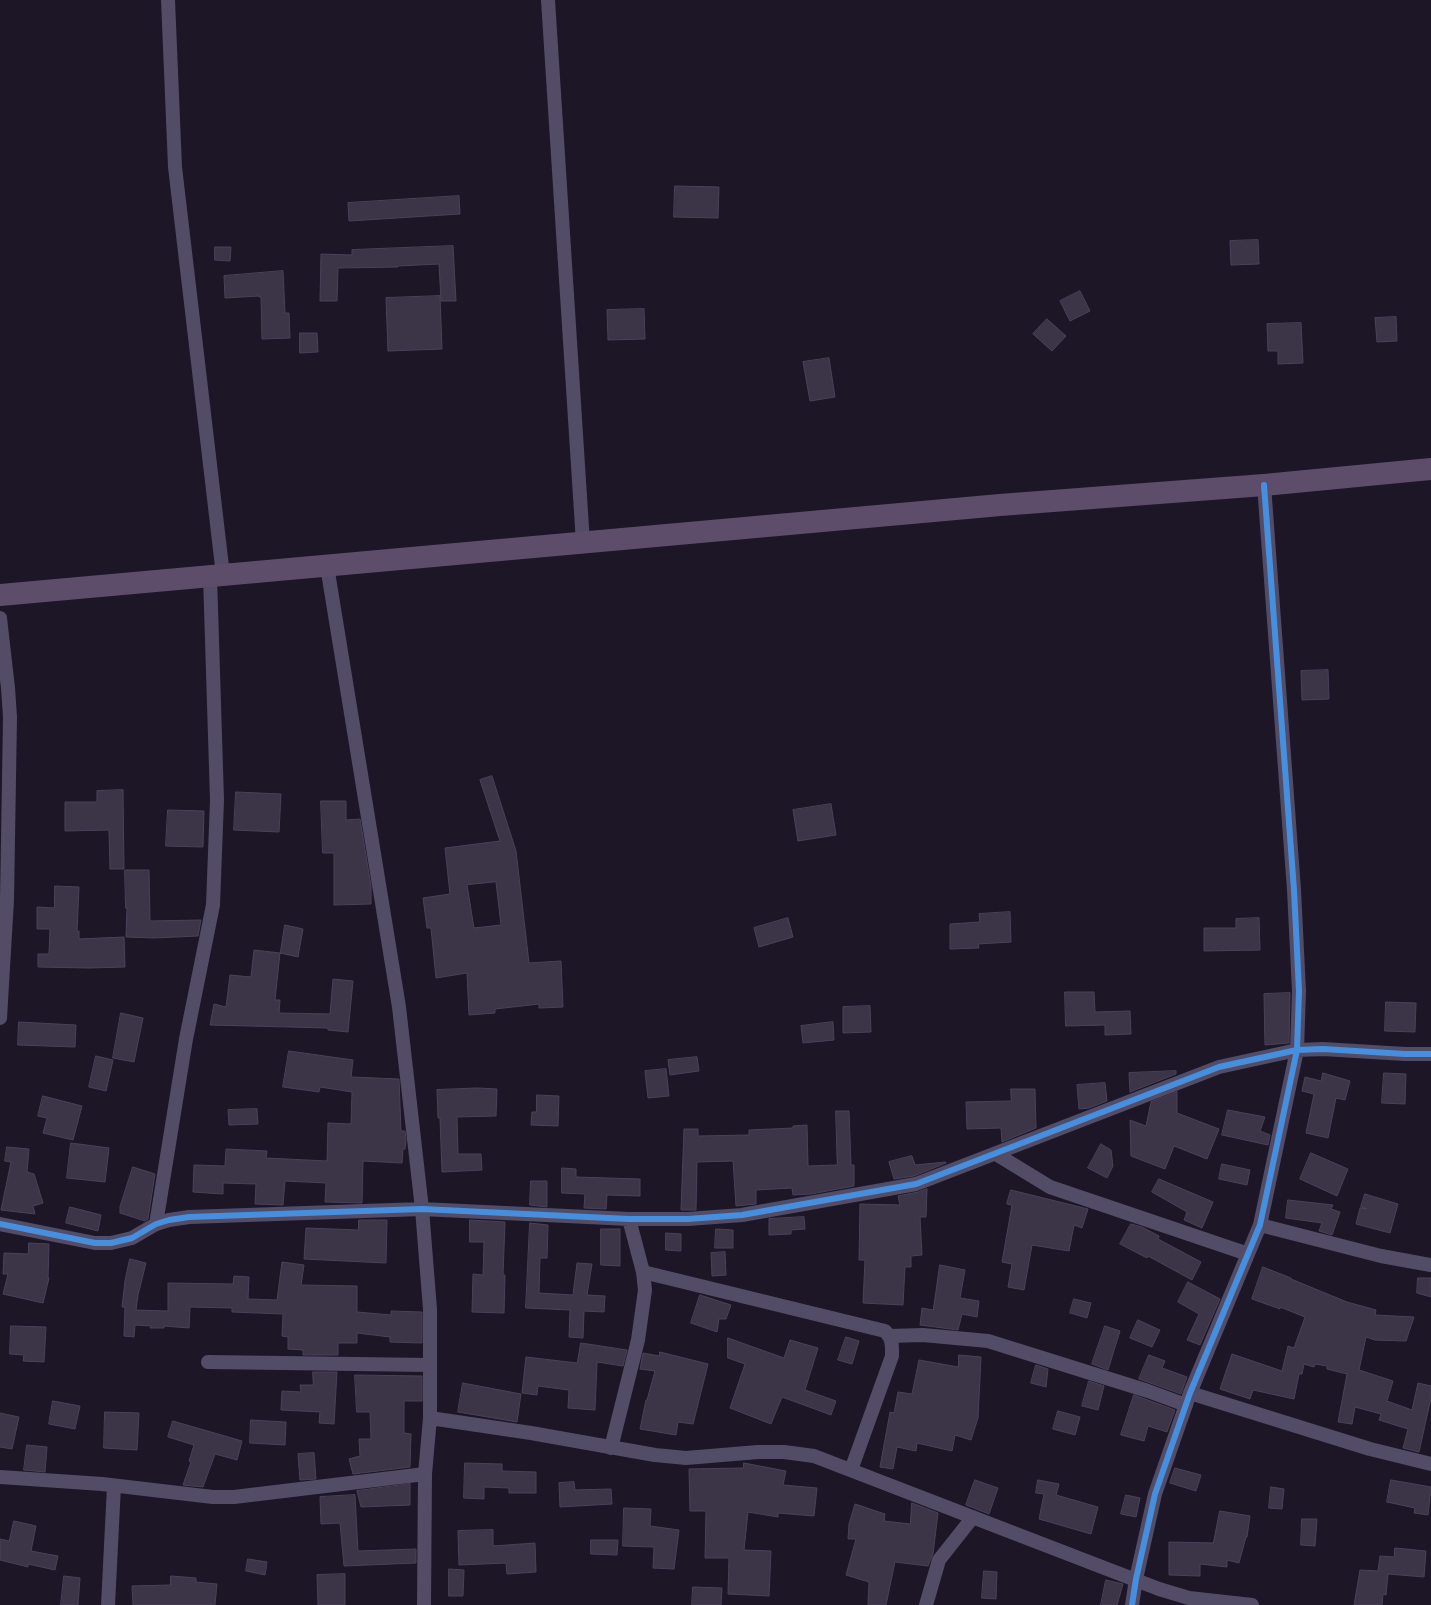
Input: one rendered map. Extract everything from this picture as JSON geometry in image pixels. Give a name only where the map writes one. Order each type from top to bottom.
[{"type":"main road","points":[[0,595],[1000,505],[1264,485],[1431,469]]},
{"type":"street","points":[[156,1224],[186,1039],[212,905],[217,800],[216,576],[175,167],[168,0]]},
{"type":"street","points":[[548,0],[583,542]]},
{"type":"street","points":[[1132,1605],[1136,1579],[1155,1494],[1188,1399],[1260,1225],[1297,1050],[1299,991],[1294,890],[1264,485]]},
{"type":"street","points":[[327,566],[399,1007],[422,1209],[430,1309],[430,1418],[425,1474],[424,1605]]},
{"type":"street","points":[[0,618],[10,717],[7,900],[0,1018]]},
{"type":"street","points":[[0,1224],[95,1242],[111,1242],[132,1238],[156,1224],[189,1217],[422,1209],[629,1219],[742,1215],[916,1184],[1219,1067],[1297,1050],[1322,1049],[1431,1054]]},
{"type":"street","points":[[996,1154],[1050,1187],[1248,1254]]},
{"type":"street","points":[[611,1448],[638,1340],[645,1290],[643,1272],[629,1219]]},
{"type":"street","points":[[1260,1225],[1381,1256],[1431,1265]]},
{"type":"street","points":[[643,1272],[885,1331],[890,1336],[892,1356],[851,1470]]},
{"type":"street","points":[[890,1336],[922,1335],[988,1341],[1148,1390],[1188,1399],[1370,1449],[1431,1464]]},
{"type":"street","points":[[208,1362],[430,1365]]},
{"type":"street","points":[[430,1418],[531,1433],[654,1455],[686,1458],[758,1452],[784,1452],[814,1456],[1159,1589],[1190,1598],[1252,1605]]},
{"type":"street","points":[[0,1477],[114,1486],[213,1497],[234,1497],[425,1474]]},
{"type":"street","points":[[108,1605],[114,1486]]},
{"type":"street","points":[[926,1605],[938,1560],[973,1517]]},
{"type":"building","points":[[675,186],[719,187],[718,218],[674,217]]},
{"type":"building","points":[[459,196],[460,214],[349,221],[348,203]]},
{"type":"building","points":[[1258,240],[1259,264],[1231,265],[1230,241]]},
{"type":"building","points":[[453,246],[456,301],[441,301],[439,264],[398,267],[338,268],[337,301],[320,301],[321,254],[352,255],[352,250]]},
{"type":"building","points":[[215,247],[231,247],[230,261],[215,260]]},
{"type":"building","points":[[283,271],[285,313],[289,313],[290,338],[262,339],[261,297],[225,298],[224,276]]},
{"type":"building","points":[[1080,291],[1090,311],[1070,321],[1060,301]]},
{"type":"building","points":[[440,296],[442,349],[388,351],[386,298]]},
{"type":"building","points":[[644,309],[645,339],[608,340],[607,310]]},
{"type":"building","points":[[1396,317],[1397,341],[1377,342],[1375,318]]},
{"type":"building","points":[[1047,319],[1066,336],[1052,351],[1033,334]]},
{"type":"building","points":[[1301,323],[1303,363],[1278,364],[1278,351],[1268,351],[1267,324]]},
{"type":"building","points":[[300,333],[317,333],[318,352],[300,353]]},
{"type":"building","points":[[829,358],[835,397],[810,401],[803,362]]},
{"type":"building","points":[[1328,670],[1329,699],[1302,700],[1301,671]]},
{"type":"building","points":[[492,776],[516,851],[529,963],[561,961],[563,1007],[539,1008],[539,1004],[495,1009],[495,1013],[469,1015],[467,973],[436,978],[431,928],[427,928],[423,898],[450,894],[445,848],[500,841],[480,780]],"holes":[[[496,882],[501,925],[474,928],[467,885]]]},
{"type":"building","points":[[123,790],[124,869],[110,869],[109,830],[65,831],[65,802],[97,802],[97,791]]},
{"type":"building","points":[[236,792],[281,794],[279,832],[234,830]]},
{"type":"building","points":[[321,801],[346,801],[346,820],[360,819],[371,886],[371,904],[334,905],[334,853],[323,853]]},
{"type":"building","points":[[831,804],[836,835],[798,841],[793,810]]},
{"type":"building","points":[[168,810],[204,811],[203,847],[166,846]]},
{"type":"building","points":[[125,870],[149,870],[150,921],[201,920],[198,936],[154,938],[126,937],[127,908]]},
{"type":"building","points":[[55,886],[79,887],[77,931],[79,931],[79,939],[124,937],[125,967],[38,967],[38,954],[49,954],[50,929],[37,929],[37,907],[54,908]]},
{"type":"building","points":[[1010,912],[1011,942],[978,944],[979,948],[950,949],[950,924],[980,922],[979,914]]},
{"type":"building","points":[[788,918],[793,937],[759,947],[754,928]]},
{"type":"building","points":[[1259,918],[1260,950],[1204,951],[1204,928],[1236,928],[1236,919]]},
{"type":"building","points":[[285,925],[303,929],[298,957],[280,953]]},
{"type":"building","points":[[254,950],[280,953],[275,1000],[280,1000],[279,1013],[330,1014],[333,979],[353,981],[348,1032],[328,1030],[328,1028],[210,1025],[214,1004],[226,1007],[230,975],[251,977]]},
{"type":"building","points":[[1065,992],[1094,992],[1095,1012],[1130,1011],[1131,1034],[1105,1035],[1105,1025],[1066,1026]]},
{"type":"building","points":[[1290,993],[1289,1043],[1265,1045],[1264,994]]},
{"type":"building","points":[[1386,1002],[1416,1003],[1415,1032],[1385,1031]]},
{"type":"building","points":[[870,1006],[871,1032],[843,1033],[843,1007]]},
{"type":"building","points":[[121,1013],[143,1018],[134,1062],[113,1058]]},
{"type":"building","points":[[19,1022],[76,1025],[75,1047],[18,1045]]},
{"type":"building","points":[[833,1022],[834,1040],[803,1043],[801,1026]]},
{"type":"building","points":[[289,1051],[353,1060],[351,1077],[399,1079],[401,1131],[405,1131],[406,1140],[405,1149],[403,1149],[402,1163],[363,1161],[362,1203],[325,1202],[326,1183],[285,1181],[283,1205],[255,1204],[256,1184],[223,1183],[223,1194],[193,1192],[194,1165],[225,1166],[226,1149],[267,1151],[266,1158],[327,1161],[328,1123],[351,1124],[352,1092],[320,1087],[319,1092],[283,1087]]},
{"type":"building","points":[[96,1056],[113,1060],[106,1091],[89,1087]]},
{"type":"building","points":[[697,1057],[699,1071],[670,1075],[668,1060]]},
{"type":"building","points":[[666,1069],[669,1096],[648,1098],[645,1071]]},
{"type":"building","points":[[1176,1071],[1176,1074],[1130,1092],[1129,1073]]},
{"type":"building","points":[[1323,1073],[1350,1081],[1345,1100],[1336,1098],[1328,1138],[1306,1133],[1314,1094],[1302,1091],[1305,1077],[1321,1081]]},
{"type":"building","points":[[1384,1073],[1406,1074],[1405,1104],[1382,1103]]},
{"type":"building","points":[[1105,1083],[1107,1101],[1089,1108],[1079,1109],[1077,1085]]},
{"type":"building","points":[[477,1088],[497,1089],[496,1116],[457,1117],[458,1154],[481,1154],[482,1170],[442,1172],[440,1118],[438,1118],[437,1090]]},
{"type":"building","points":[[1011,1089],[1035,1089],[1036,1128],[1002,1142],[1001,1128],[967,1129],[966,1102],[1011,1101]]},
{"type":"building","points":[[1177,1092],[1177,1113],[1219,1129],[1207,1159],[1174,1146],[1165,1169],[1131,1156],[1130,1120],[1146,1126],[1151,1102]]},
{"type":"building","points":[[537,1095],[559,1096],[558,1126],[531,1125],[532,1112],[536,1112]]},
{"type":"building","points":[[43,1096],[82,1106],[73,1140],[43,1133],[47,1118],[38,1116]]},
{"type":"building","points":[[257,1109],[258,1124],[229,1125],[228,1110]]},
{"type":"building","points":[[1228,1110],[1265,1117],[1260,1131],[1270,1135],[1268,1145],[1222,1135]]},
{"type":"building","points":[[836,1111],[849,1111],[851,1165],[854,1165],[854,1186],[811,1194],[793,1195],[792,1188],[756,1190],[756,1204],[736,1206],[733,1161],[697,1162],[696,1210],[681,1210],[684,1129],[698,1129],[698,1136],[749,1135],[749,1130],[793,1128],[793,1126],[807,1125],[808,1166],[837,1165]]},
{"type":"building","points":[[71,1143],[109,1148],[105,1182],[67,1178]]},
{"type":"building","points":[[1101,1144],[1111,1150],[1113,1166],[1107,1178],[1088,1168]]},
{"type":"building","points":[[7,1147],[29,1149],[27,1172],[34,1174],[43,1203],[33,1206],[35,1214],[1,1210],[11,1162],[5,1161]]},
{"type":"building","points":[[1311,1153],[1348,1169],[1337,1196],[1300,1179]]},
{"type":"building","points":[[912,1156],[915,1165],[946,1163],[914,1176],[894,1179],[889,1162]]},
{"type":"building","points":[[1222,1164],[1250,1170],[1247,1185],[1219,1179]]},
{"type":"building","points":[[133,1167],[155,1174],[148,1219],[145,1221],[120,1213],[120,1207]]},
{"type":"building","points":[[562,1168],[576,1169],[576,1177],[640,1179],[640,1196],[607,1195],[606,1209],[584,1208],[585,1194],[562,1193]]},
{"type":"building","points":[[1159,1179],[1213,1202],[1202,1228],[1184,1220],[1187,1212],[1152,1192]]},
{"type":"building","points":[[531,1181],[547,1181],[547,1207],[530,1205]]},
{"type":"building","points":[[927,1189],[926,1217],[920,1217],[922,1255],[911,1256],[911,1267],[905,1267],[903,1305],[863,1303],[865,1260],[859,1260],[860,1204],[900,1205],[898,1196]]},
{"type":"building","points":[[1011,1190],[1088,1209],[1082,1228],[1074,1225],[1069,1251],[1032,1245],[1024,1290],[1008,1287],[1012,1264],[1002,1262],[1012,1205],[1007,1204]]},
{"type":"building","points":[[1365,1194],[1398,1204],[1390,1233],[1356,1224],[1360,1208],[1367,1209],[1361,1207]]},
{"type":"building","points":[[1288,1200],[1333,1205],[1331,1209],[1340,1212],[1332,1235],[1319,1231],[1322,1223],[1286,1218]]},
{"type":"building","points":[[70,1207],[101,1215],[98,1231],[66,1223]]},
{"type":"building","points":[[804,1217],[805,1229],[791,1230],[791,1234],[769,1235],[769,1219]]},
{"type":"building","points":[[359,1220],[387,1220],[386,1263],[304,1259],[306,1228],[358,1230]]},
{"type":"building","points":[[470,1220],[505,1222],[503,1275],[505,1275],[504,1313],[472,1312],[473,1274],[483,1275],[484,1242],[470,1242]]},
{"type":"building","points":[[530,1223],[548,1225],[547,1258],[540,1258],[539,1293],[573,1295],[577,1263],[592,1264],[587,1295],[605,1296],[604,1312],[584,1311],[583,1338],[569,1337],[570,1310],[526,1308]]},
{"type":"building","points":[[1131,1224],[1142,1227],[1159,1236],[1158,1239],[1201,1262],[1192,1280],[1148,1256],[1147,1258],[1120,1244]]},
{"type":"building","points":[[601,1229],[620,1229],[620,1266],[601,1265]]},
{"type":"building","points":[[716,1229],[733,1230],[733,1248],[715,1248]]},
{"type":"building","points":[[666,1233],[681,1234],[681,1251],[666,1250]]},
{"type":"building","points":[[29,1243],[49,1244],[49,1278],[43,1303],[3,1294],[8,1274],[3,1274],[4,1253],[28,1254]]},
{"type":"building","points":[[725,1252],[726,1275],[712,1276],[711,1253]]},
{"type":"building","points":[[130,1259],[146,1263],[136,1310],[168,1311],[168,1283],[233,1284],[234,1276],[249,1277],[248,1299],[277,1300],[282,1262],[304,1265],[301,1285],[357,1286],[357,1312],[391,1315],[391,1311],[422,1312],[422,1343],[390,1342],[390,1337],[357,1333],[357,1343],[338,1343],[338,1355],[303,1355],[303,1350],[288,1349],[288,1337],[282,1336],[283,1314],[232,1312],[232,1308],[190,1307],[189,1328],[164,1326],[164,1328],[150,1328],[151,1326],[135,1325],[134,1337],[124,1336],[125,1307],[122,1307],[125,1281]]},
{"type":"building","points":[[940,1265],[965,1270],[960,1298],[979,1301],[977,1317],[962,1314],[958,1330],[920,1325],[922,1308],[933,1310]]},
{"type":"building","points":[[1263,1267],[1347,1302],[1376,1310],[1375,1315],[1414,1317],[1406,1341],[1375,1340],[1366,1337],[1359,1370],[1393,1381],[1387,1401],[1412,1410],[1418,1383],[1431,1386],[1431,1398],[1419,1452],[1403,1448],[1408,1429],[1379,1420],[1381,1414],[1355,1407],[1352,1424],[1338,1422],[1347,1374],[1327,1369],[1327,1366],[1315,1364],[1314,1367],[1304,1364],[1302,1374],[1299,1374],[1294,1399],[1253,1390],[1250,1399],[1220,1389],[1232,1354],[1282,1371],[1288,1346],[1294,1348],[1305,1317],[1280,1307],[1280,1309],[1252,1299]]},
{"type":"building","points":[[1418,1278],[1431,1278],[1431,1297],[1417,1293]]},
{"type":"building","points":[[1188,1282],[1220,1299],[1200,1345],[1187,1340],[1199,1314],[1178,1302]]},
{"type":"building","points":[[700,1295],[731,1305],[726,1319],[719,1319],[717,1332],[691,1323]]},
{"type":"building","points":[[1074,1299],[1091,1303],[1087,1318],[1070,1313]]},
{"type":"building","points":[[1138,1320],[1160,1330],[1152,1347],[1130,1338]]},
{"type":"building","points":[[11,1326],[46,1327],[44,1362],[23,1361],[24,1355],[10,1354]]},
{"type":"building","points":[[1105,1326],[1120,1331],[1108,1370],[1092,1364]]},
{"type":"building","points":[[846,1337],[859,1341],[852,1364],[838,1360]]},
{"type":"building","points":[[728,1338],[784,1358],[790,1340],[818,1348],[805,1390],[836,1401],[831,1415],[782,1397],[771,1424],[730,1408],[745,1364],[728,1358]]},
{"type":"building","points":[[581,1343],[627,1350],[623,1366],[597,1362],[595,1410],[568,1408],[569,1390],[538,1386],[537,1395],[522,1393],[526,1357],[577,1363]]},
{"type":"building","points":[[660,1352],[708,1364],[693,1424],[678,1422],[676,1435],[640,1429],[646,1400],[655,1371],[640,1369],[643,1353],[659,1356]]},
{"type":"building","points":[[959,1355],[981,1357],[978,1418],[971,1440],[955,1435],[952,1451],[917,1443],[916,1451],[897,1447],[893,1469],[880,1467],[890,1412],[894,1413],[898,1392],[912,1394],[919,1360],[958,1367]]},
{"type":"building","points":[[1149,1355],[1165,1361],[1162,1368],[1187,1377],[1181,1394],[1139,1379]]},
{"type":"building","points":[[1036,1365],[1048,1369],[1046,1387],[1031,1383]]},
{"type":"building","points":[[313,1372],[337,1372],[334,1424],[319,1423],[320,1412],[281,1410],[282,1391],[301,1392],[300,1385],[313,1385]]},
{"type":"building","points":[[355,1375],[422,1376],[422,1401],[404,1401],[404,1433],[411,1434],[410,1467],[353,1474],[349,1459],[360,1456],[359,1439],[371,1439],[370,1412],[357,1412]]},
{"type":"building","points":[[1089,1381],[1104,1386],[1098,1410],[1082,1406]]},
{"type":"building","points":[[463,1383],[521,1394],[517,1422],[458,1412]]},
{"type":"building","points":[[1134,1395],[1175,1410],[1167,1432],[1148,1426],[1144,1441],[1121,1435]]},
{"type":"building","points":[[53,1401],[80,1406],[75,1429],[49,1424]]},
{"type":"building","points":[[1058,1411],[1080,1417],[1075,1435],[1053,1429]]},
{"type":"building","points":[[105,1412],[139,1413],[137,1450],[104,1448]]},
{"type":"building","points":[[0,1413],[19,1417],[12,1449],[0,1447]]},
{"type":"building","points":[[251,1420],[286,1422],[285,1445],[250,1443]]},
{"type":"building","points":[[173,1421],[242,1441],[237,1460],[215,1454],[203,1487],[183,1485],[191,1462],[189,1461],[194,1445],[168,1437]]},
{"type":"building","points":[[27,1445],[47,1447],[45,1472],[24,1470]]},
{"type":"building","points":[[314,1453],[316,1479],[300,1480],[298,1454]]},
{"type":"building","points":[[465,1463],[502,1464],[502,1471],[536,1472],[536,1493],[509,1493],[509,1488],[484,1487],[484,1499],[464,1498]]},
{"type":"building","points":[[744,1463],[786,1471],[783,1485],[817,1488],[814,1516],[778,1513],[778,1517],[748,1512],[744,1550],[771,1551],[769,1596],[728,1594],[729,1558],[705,1558],[706,1511],[690,1511],[689,1469],[743,1468]]},
{"type":"building","points":[[1175,1468],[1201,1475],[1196,1491],[1170,1483]]},
{"type":"building","points":[[975,1480],[998,1488],[989,1514],[966,1505]]},
{"type":"building","points":[[1038,1480],[1059,1484],[1056,1495],[1098,1507],[1091,1534],[1039,1519],[1044,1494],[1036,1493]]},
{"type":"building","points":[[1391,1480],[1431,1487],[1428,1515],[1414,1513],[1415,1508],[1387,1502]]},
{"type":"building","points":[[574,1482],[575,1490],[611,1489],[612,1504],[560,1507],[559,1483]]},
{"type":"building","points":[[410,1484],[410,1505],[361,1507],[357,1491]]},
{"type":"building","points":[[1271,1487],[1284,1489],[1282,1509],[1269,1508]]},
{"type":"building","points":[[355,1495],[358,1551],[416,1549],[416,1563],[344,1566],[340,1523],[321,1524],[320,1497]]},
{"type":"building","points":[[1126,1495],[1140,1498],[1136,1517],[1121,1514]]},
{"type":"building","points":[[912,1503],[938,1513],[933,1554],[928,1566],[895,1562],[886,1605],[868,1605],[869,1582],[846,1575],[856,1539],[848,1539],[849,1524],[855,1504],[885,1514],[884,1521],[910,1524]]},
{"type":"building","points":[[624,1508],[651,1509],[650,1526],[679,1530],[674,1569],[653,1568],[654,1547],[623,1546]]},
{"type":"building","points":[[1220,1511],[1250,1516],[1247,1537],[1239,1563],[1227,1560],[1227,1567],[1200,1564],[1200,1576],[1169,1575],[1169,1542],[1213,1543]]},
{"type":"building","points":[[1302,1519],[1317,1519],[1315,1546],[1301,1545]]},
{"type":"building","points":[[14,1521],[36,1526],[31,1551],[58,1556],[55,1570],[28,1564],[28,1567],[0,1560],[0,1539],[9,1541]]},
{"type":"building","points":[[493,1530],[493,1546],[535,1543],[536,1572],[507,1574],[506,1563],[459,1565],[458,1531]]},
{"type":"building","points":[[591,1540],[618,1540],[617,1555],[591,1554]]},
{"type":"building","points":[[1395,1548],[1426,1551],[1424,1577],[1388,1574],[1386,1595],[1383,1594],[1382,1605],[1354,1605],[1360,1570],[1378,1571],[1380,1556],[1394,1557]]},
{"type":"building","points":[[248,1559],[267,1562],[265,1575],[246,1571]]},
{"type":"building","points":[[449,1569],[464,1570],[463,1596],[449,1596]]},
{"type":"building","points":[[984,1571],[997,1572],[996,1599],[982,1598]]},
{"type":"building","points":[[345,1574],[345,1605],[318,1605],[317,1575]]},
{"type":"building","points":[[64,1576],[80,1578],[78,1605],[61,1605]]},
{"type":"building","points":[[171,1576],[196,1578],[196,1582],[217,1584],[215,1605],[133,1605],[132,1586],[170,1585]]},
{"type":"building","points":[[1106,1580],[1123,1584],[1117,1605],[1101,1605]]},
{"type":"building","points":[[693,1587],[722,1588],[721,1605],[692,1605]]},
{"type":"cycle path","points":[[1132,1605],[1136,1579],[1155,1494],[1190,1393],[1260,1225],[1297,1050],[1299,991],[1294,890],[1264,485]]},
{"type":"cycle path","points":[[0,1224],[95,1243],[111,1243],[132,1238],[156,1224],[169,1220],[189,1217],[422,1209],[629,1219],[688,1219],[742,1215],[916,1184],[1219,1067],[1297,1050],[1323,1049],[1405,1054],[1431,1054]]}]
